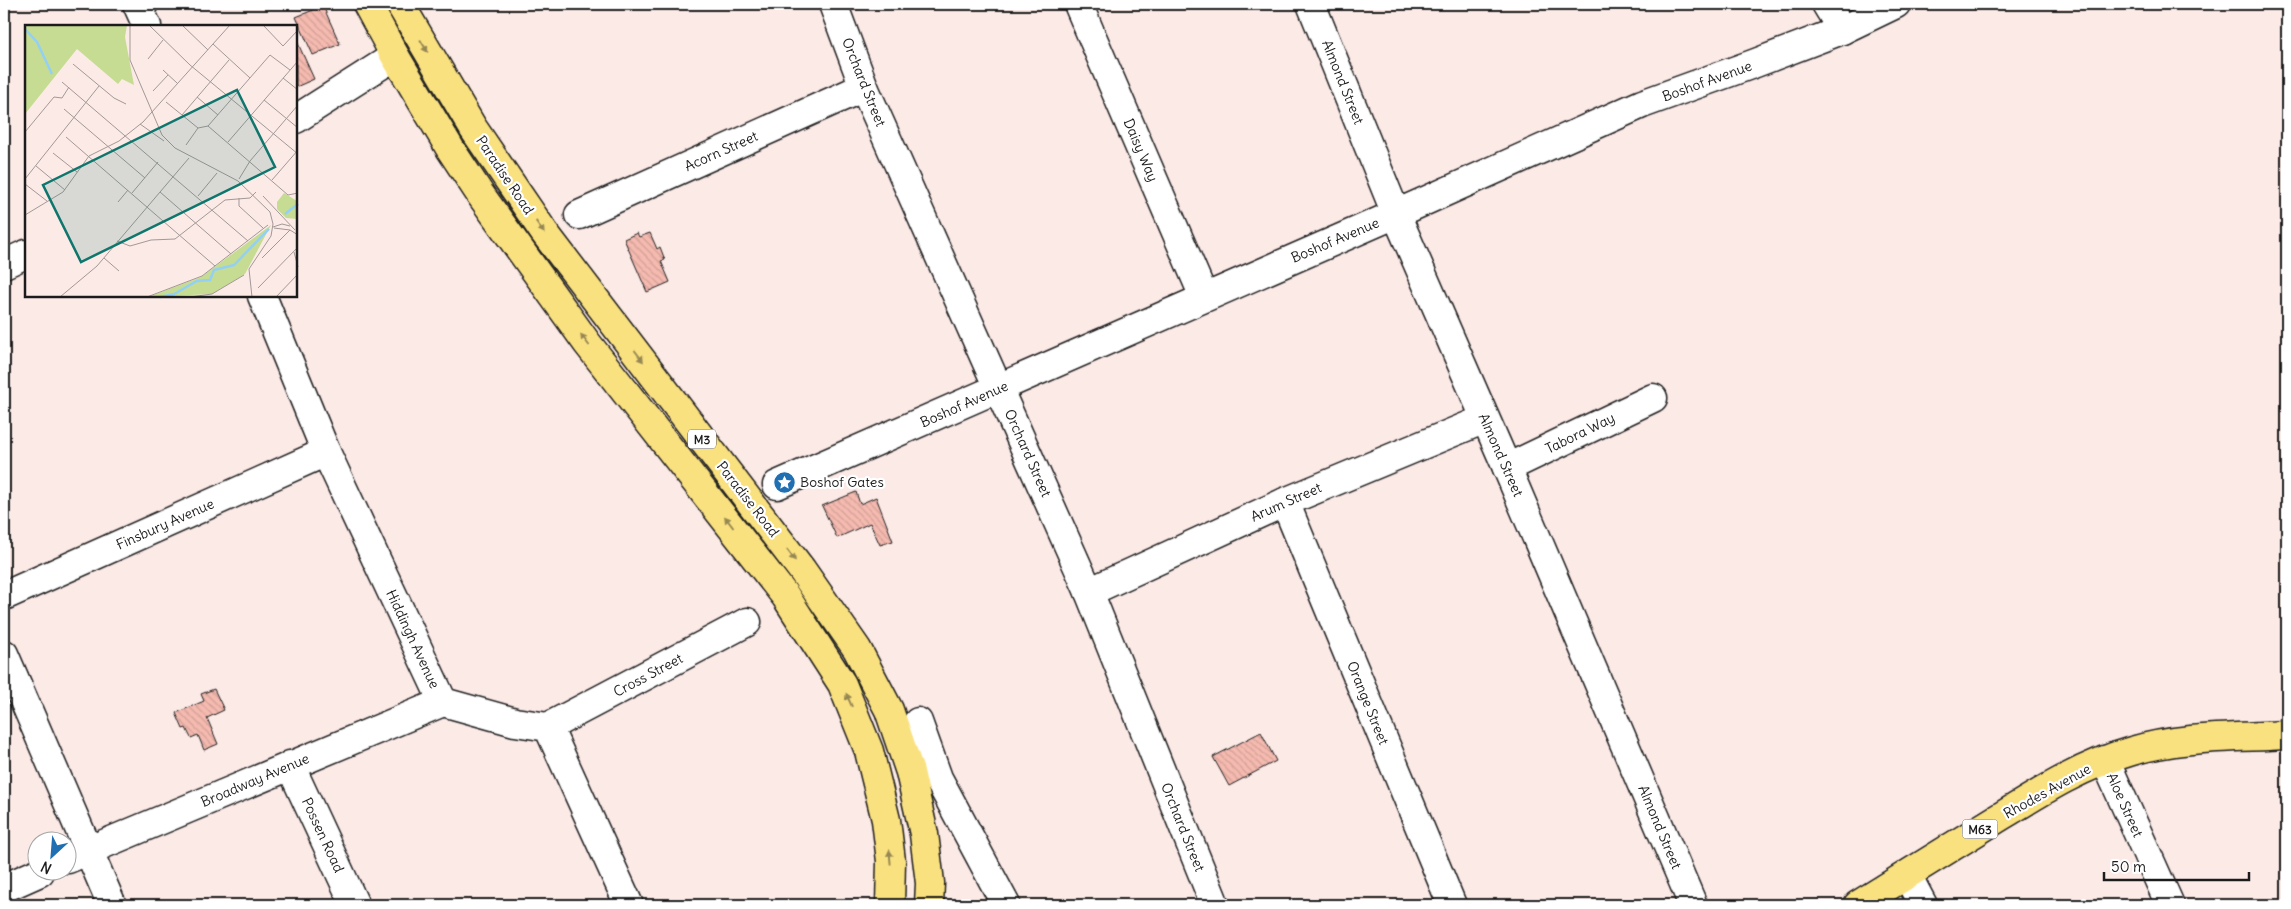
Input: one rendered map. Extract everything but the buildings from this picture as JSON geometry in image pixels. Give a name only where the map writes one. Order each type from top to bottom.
[{"type":"main road","name":"M3","points":[[366,4],[451,150],[526,259],[587,343],[780,590],[842,684],[869,751],[886,820],[891,861],[890,905]]},
{"type":"main road","name":"Paradise Road","points":[[400,4],[473,128],[544,232],[802,570],[857,649],[889,710],[910,772],[924,834],[930,883],[930,905]]},
{"type":"main road","name":"Rhodes Avenue","points":[[1858,905],[2028,799],[2073,773],[2105,760],[2134,750],[2175,742],[2287,735]]},
{"type":"street","points":[[137,4],[147,25]]},
{"type":"street","name":"Orchard Street","points":[[833,4],[864,87],[1089,592],[1215,905]]},
{"type":"street","name":"Daisy Way","points":[[1078,4],[1204,296]]},
{"type":"street","name":"Almond Street","points":[[1311,4],[1396,214],[1507,468],[1693,905]]},
{"type":"street","points":[[1826,4],[1842,30]]},
{"type":"street","name":"Boshof Avenue","points":[[777,485],[1204,296],[1396,214],[1642,104],[1842,30],[1896,4]]},
{"type":"street","points":[[298,118],[395,56]]},
{"type":"street","name":"Acorn Street","points":[[579,214],[864,87]]},
{"type":"street","points":[[4,264],[25,254]]},
{"type":"street","name":"Hiddingh Avenue","points":[[263,298],[326,452],[443,702],[507,720],[548,727]]},
{"type":"street","name":"Tabora Way","points":[[1507,468],[1653,398]]},
{"type":"street","name":"Arum Street","points":[[1089,592],[1285,502],[1485,418]]},
{"type":"street","name":"Finsbury Avenue","points":[[4,596],[326,452]]},
{"type":"street","name":"Orange Street","points":[[1285,502],[1452,905]]},
{"type":"street","name":"Cross Street","points":[[548,727],[747,622]]},
{"type":"street","points":[[4,654],[70,832]]},
{"type":"street","name":"Broadway Avenue","points":[[78,854],[443,702]]},
{"type":"street","points":[[918,722],[938,778],[1006,905]]},
{"type":"street","points":[[548,727],[629,905]]},
{"type":"street","name":"Aloe Street","points":[[2105,760],[2170,905]]},
{"type":"street","name":"Possen Road","points":[[290,765],[355,905]]},
{"type":"street","points":[[78,854],[112,905]]},
{"type":"street","points":[[1907,874],[1923,905]]},
{"type":"street","points":[[4,888],[28,877]]},
{"type":"place","name":"Boshof Gates","points":[[784,482]]}]
